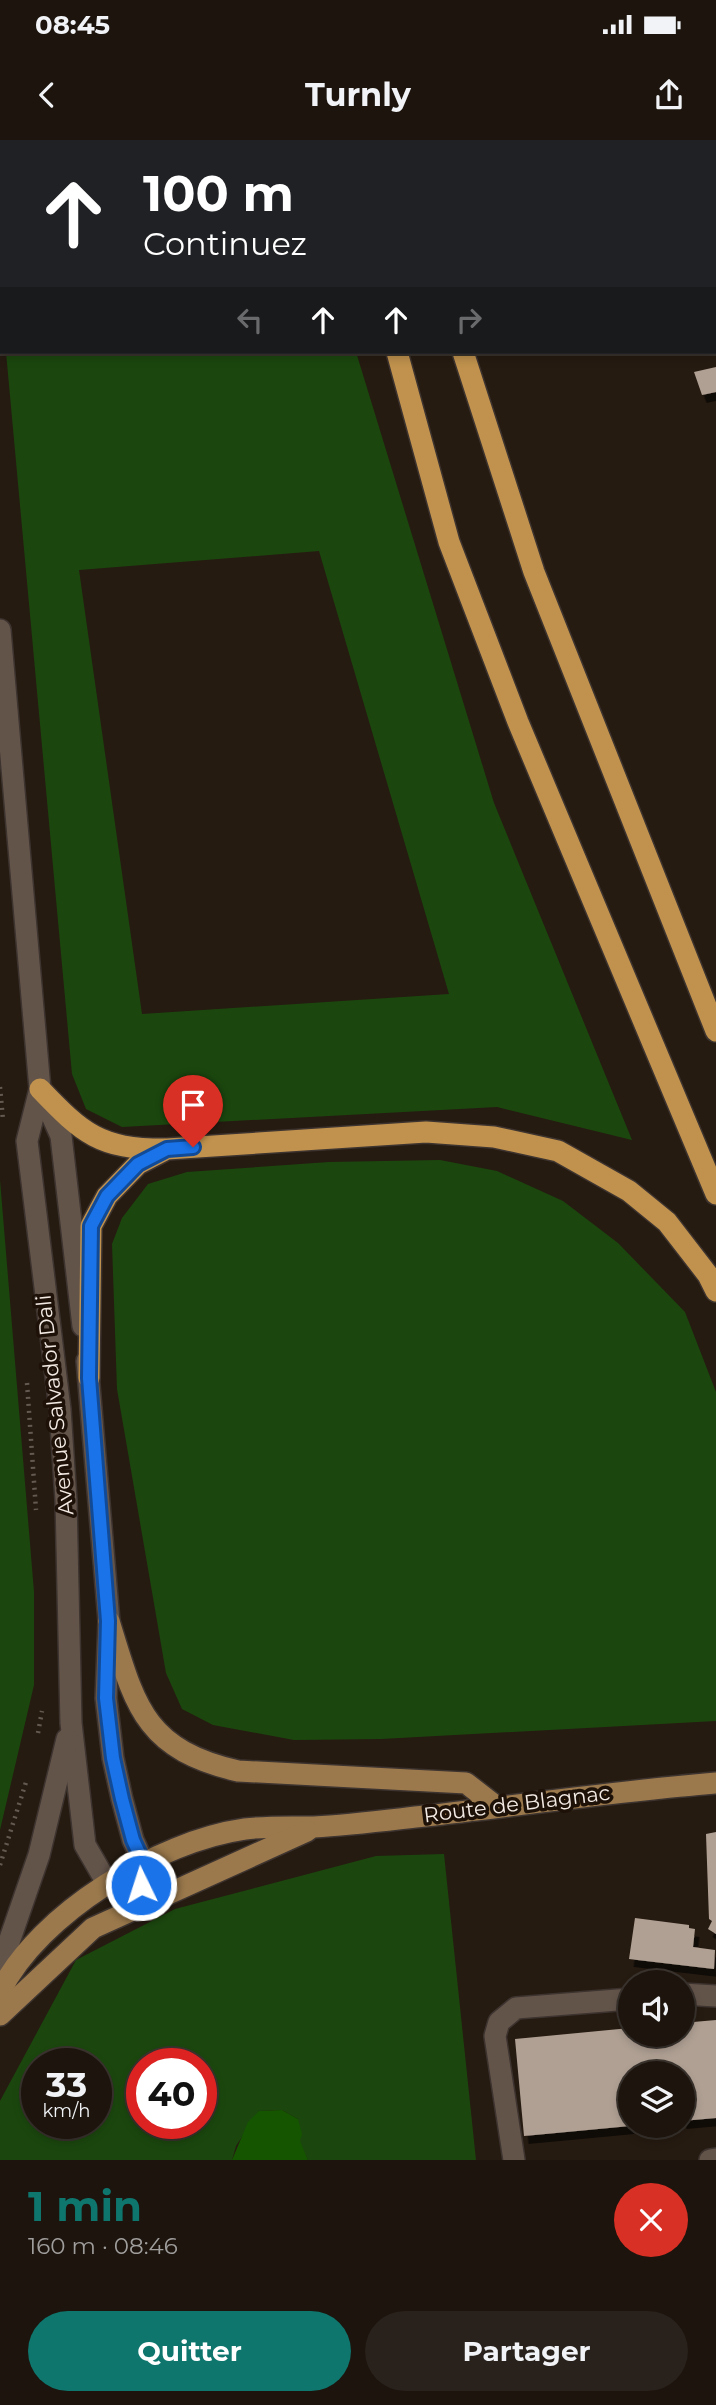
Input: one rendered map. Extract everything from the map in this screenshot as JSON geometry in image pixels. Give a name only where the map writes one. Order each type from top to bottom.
[{"type":"highway","points":[[398,354],[449,542],[518,722],[716,1194]]},
{"type":"highway","points":[[464,354],[534,572],[716,1031]]},
{"type":"highway","points":[[40,1088],[81,1129],[108,1144],[167,1149],[426,1132],[494,1136],[558,1150],[629,1191],[667,1222],[708,1275],[716,1292]]},
{"type":"highway","points":[[89,1378],[91,1226],[107,1196],[138,1164],[167,1149]]},
{"type":"main road","points":[[108,1621],[132,1695],[146,1719],[172,1746],[207,1763],[238,1771],[466,1783],[498,1807]]},
{"type":"main road","name":"Route de Blagnac","points":[[0,1992],[11,1969],[41,1937],[107,1883],[190,1844],[244,1829],[317,1826],[498,1807],[599,1793],[716,1783]]},
{"type":"main road","name":"Route de Blagnac","points":[[0,2015],[82,1936],[138,1906],[317,1826]]},
{"type":"street","name":"Avenue Salvador Dali","points":[[0,630],[40,1088],[61,1136],[89,1378],[108,1621],[106,1698],[113,1758],[133,1840],[144,1864]]},
{"type":"street","name":"Avenue Salvador Dali","points":[[40,1088],[27,1140],[60,1409],[66,1500],[71,1723],[85,1845],[107,1883],[138,1906]]},
{"type":"street","name":"Avenue Salvador Dali","points":[[0,1968],[43,1843],[71,1723]]},
{"type":"street","points":[[138,1906],[144,1864]]},
{"type":"street","points":[[695,1995],[716,1996]]},
{"type":"street","points":[[513,2160],[495,2036],[499,2022],[516,2008],[618,2000]]},
{"type":"street","points":[[710,2160],[716,2159]]},
{"type":"path","points":[[0,1087],[4,1127]]},
{"type":"path","points":[[26,1370],[37,1520]]},
{"type":"path","points":[[37,1740],[43,1700]]},
{"type":"path","points":[[0,1865],[31,1766]]},
{"type":"green space","points":[[6,354],[357,354],[494,803],[632,1140],[497,1107],[122,1127],[86,1109],[72,1074]],"holes":[[[319,551],[449,994],[142,1014],[79,570]]]},
{"type":"green space","points":[[440,1160],[497,1171],[563,1201],[618,1243],[685,1312],[716,1392],[716,1721],[381,1739],[294,1740],[213,1725],[182,1709],[166,1673],[117,1389],[112,1244],[122,1218],[148,1184],[187,1172],[329,1162]]},
{"type":"green space","points":[[0,1180],[34,1592],[34,1685],[0,1830]]},
{"type":"green space","points":[[444,1854],[476,2160],[308,2160],[299,2141],[298,2119],[282,2110],[259,2111],[236,2146],[232,2160],[0,2160],[0,2101],[21,2062],[21,2139],[112,2139],[112,2048],[29,2048],[76,1960],[175,1909],[376,1856]]},
{"type":"green space","points":[[282,2110],[298,2119],[302,2134],[300,2141],[308,2160],[232,2160],[248,2122],[259,2111]]},
{"type":"building","points":[[716,367],[716,392],[702,395],[694,372]]},
{"type":"building","points":[[716,1832],[716,1934],[708,1929],[712,1921],[709,1919],[706,1834]]},
{"type":"building","points":[[635,1918],[689,1925],[689,1928],[695,1929],[693,1947],[715,1950],[714,1969],[629,1959]]},
{"type":"building","points":[[716,2020],[716,2118],[695,2120],[695,2061],[618,2061],[618,2127],[524,2136],[515,2039],[618,2029],[618,2047],[695,2047],[695,2022]]},
{"type":"route","points":[[141,1885],[144,1864],[133,1840],[122,1799],[113,1758],[106,1698],[108,1621],[89,1378],[91,1226],[107,1196],[138,1164],[167,1149],[193,1147]]}]
